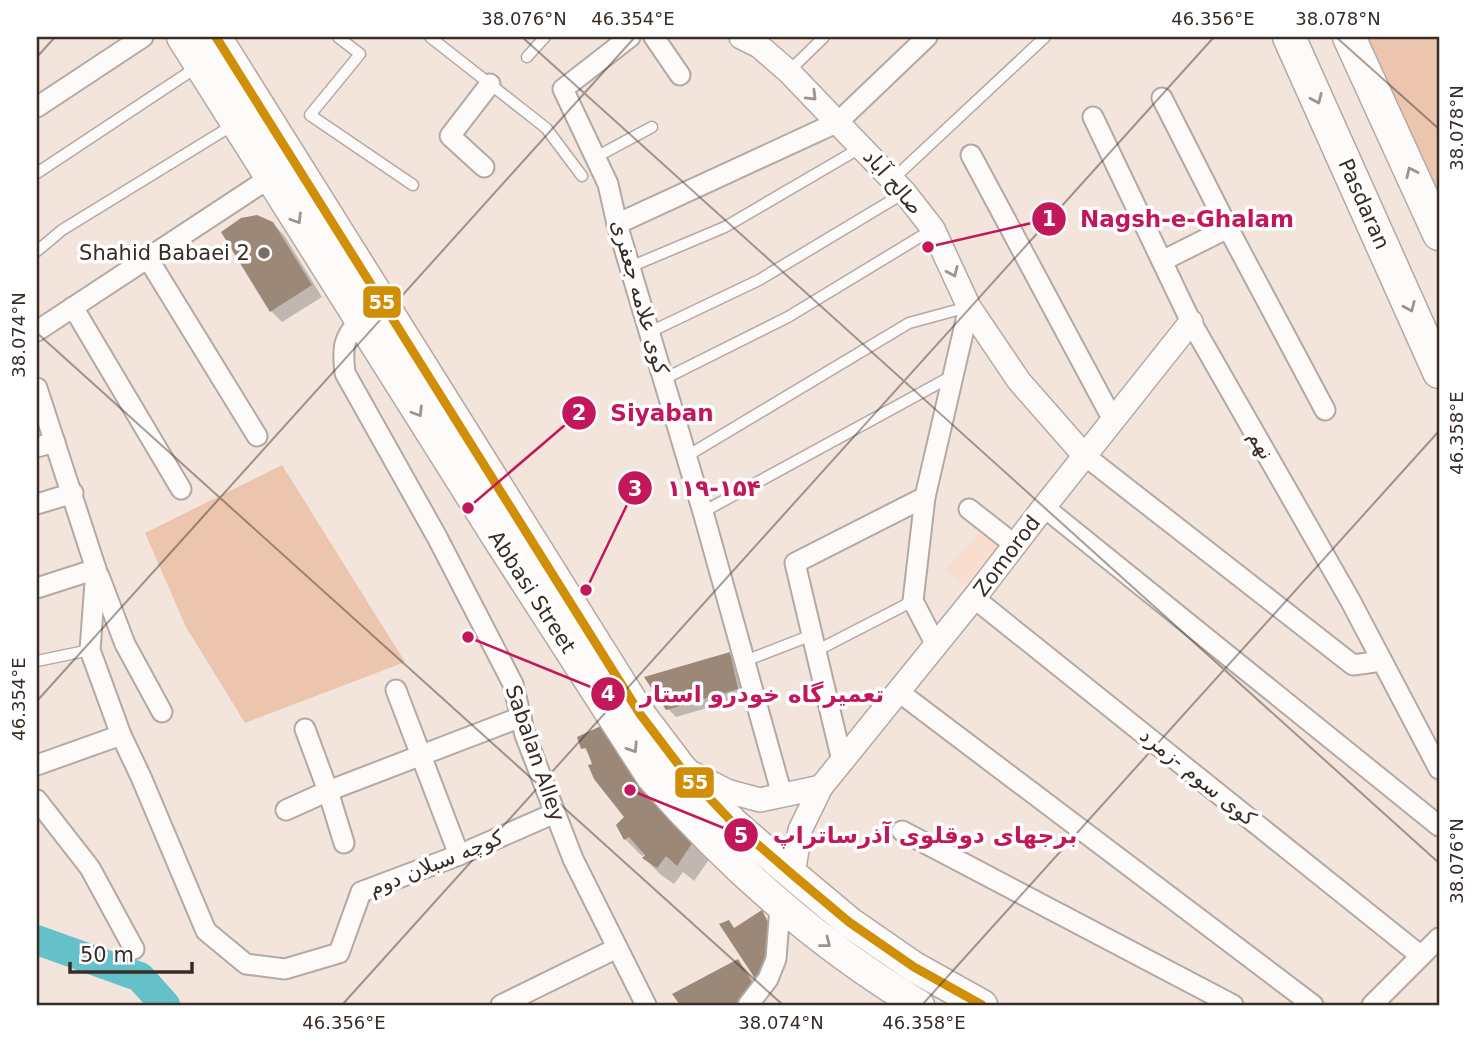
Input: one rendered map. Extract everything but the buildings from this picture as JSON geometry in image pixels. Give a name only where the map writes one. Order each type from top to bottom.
[{"type":"highway","name":"Pasdaran","points":[[1289,37],[1439,372]]},
{"type":"highway","points":[[1349,37],[1439,234]]},
{"type":"main road","name":"Abbasi Street","points":[[182,37],[200,64],[233,90],[509,530],[651,776],[682,811],[780,907],[838,952],[919,1005]]},
{"type":"main road","name":"Abbasi Street","points":[[216,37],[233,90],[237,123],[360,319],[681,768],[733,823],[849,922],[914,967],[982,1005]]},
{"type":"street","points":[[37,107],[143,37]]},
{"type":"street","name":"کوی علامه جعفری","points":[[630,37],[563,89],[608,184],[617,224],[687,456],[782,795]]},
{"type":"street","points":[[654,37],[680,75]]},
{"type":"street","name":"صالح آباد","points":[[741,37],[759,46],[789,72],[899,186],[933,229],[969,307],[1018,381],[1084,456]]},
{"type":"street","points":[[617,224],[838,122],[927,37]]},
{"type":"street","points":[[484,167],[450,136],[490,84]]},
{"type":"street","points":[[1162,98],[1325,410]]},
{"type":"street","name":"نهم","points":[[1093,117],[1191,323],[1382,661],[1439,769]]},
{"type":"street","points":[[971,155],[1113,420]]},
{"type":"street","points":[[37,331],[271,177]]},
{"type":"street","points":[[1161,261],[1228,228]]},
{"type":"street","points":[[148,257],[257,436]]},
{"type":"street","points":[[72,307],[181,489]]},
{"type":"street","points":[[936,645],[912,601],[925,497],[969,307]]},
{"type":"street","name":"Sabalan Alley","points":[[360,319],[346,336],[343,356],[345,373],[437,537],[513,684],[521,717],[573,859],[646,1005]]},
{"type":"street","name":"Zomorod","points":[[793,875],[800,830],[821,787],[1191,323]]},
{"type":"street","points":[[37,388],[46,444],[73,493],[96,569],[125,644],[162,712]]},
{"type":"street","points":[[1084,456],[1353,665],[1382,661]]},
{"type":"street","points":[[37,504],[73,493]]},
{"type":"street","points":[[842,761],[795,563],[925,497]]},
{"type":"street","points":[[1044,507],[1439,826]]},
{"type":"street","points":[[969,509],[1015,545]]},
{"type":"street","points":[[37,588],[96,569]]},
{"type":"street","points":[[37,765],[121,735],[90,650],[96,569]]},
{"type":"street","name":"کوی سوم -زمرد","points":[[974,598],[1421,956]]},
{"type":"street","points":[[396,690],[459,855]]},
{"type":"street","points":[[899,692],[1313,1005]]},
{"type":"street","points":[[286,810],[328,791],[521,717]]},
{"type":"street","points":[[305,729],[344,843]]},
{"type":"street","name":"کوچه سبلان دوم","points":[[121,735],[206,931],[247,964],[285,969],[339,953],[361,892],[459,855],[555,813]]},
{"type":"street","points":[[681,768],[727,791],[760,800],[821,787]]},
{"type":"street","points":[[37,800],[90,868],[134,949]]},
{"type":"street","points":[[902,831],[1233,1005]]},
{"type":"street","points":[[748,1005],[768,979],[776,959],[780,907]]},
{"type":"street","points":[[1372,1005],[1439,938]]},
{"type":"street","points":[[501,1005],[617,948]]},
{"type":"lane","points":[[338,37],[360,54],[310,115],[413,185]]},
{"type":"lane","points":[[430,37],[546,128],[582,176]]},
{"type":"lane","points":[[527,57],[545,37]]},
{"type":"lane","points":[[789,72],[824,37]]},
{"type":"lane","points":[[650,332],[758,281],[899,186],[1045,37]]},
{"type":"lane","points":[[37,173],[200,64]]},
{"type":"lane","points":[[37,251],[62,230],[237,123]]},
{"type":"lane","points":[[596,157],[652,127]]},
{"type":"lane","points":[[630,267],[725,228],[863,147]]},
{"type":"lane","points":[[663,379],[788,317],[933,229]]},
{"type":"lane","points":[[687,456],[909,323],[969,307]]},
{"type":"lane","points":[[703,512],[953,376]]},
{"type":"lane","points":[[745,661],[814,643],[912,601]]},
{"type":"lane","points":[[37,660],[90,650]]},
{"type":"shaded area","points":[[1358,37],[1438,37],[1439,221]]},
{"type":"shaded area","points":[[282,465],[405,662],[245,723],[186,627],[145,533]]},
{"type":"shaded area","points":[[984,528],[1002,542],[965,585],[945,570]]},
{"type":"waterway","points":[[37,940],[140,977],[165,1005]]},
{"type":"transit line","name":"55","points":[[216,37],[640,714],[681,768],[733,823],[849,922],[914,967],[982,1005]]},
{"type":"place","name":"Nagsh-e-Ghalam","points":[[928,247]]},
{"type":"place","name":"Shahid Babaei 2","points":[[264,253]]},
{"type":"place","name":"Siyaban","points":[[468,508]]},
{"type":"place","name":"۱۱۹-۱۵۴","points":[[586,590]]},
{"type":"place","name":"تعمیرگاه خودرو استار","points":[[468,637]]},
{"type":"place","name":"برجهای دوقلوی آذرساتراپ","points":[[630,790]]}]
